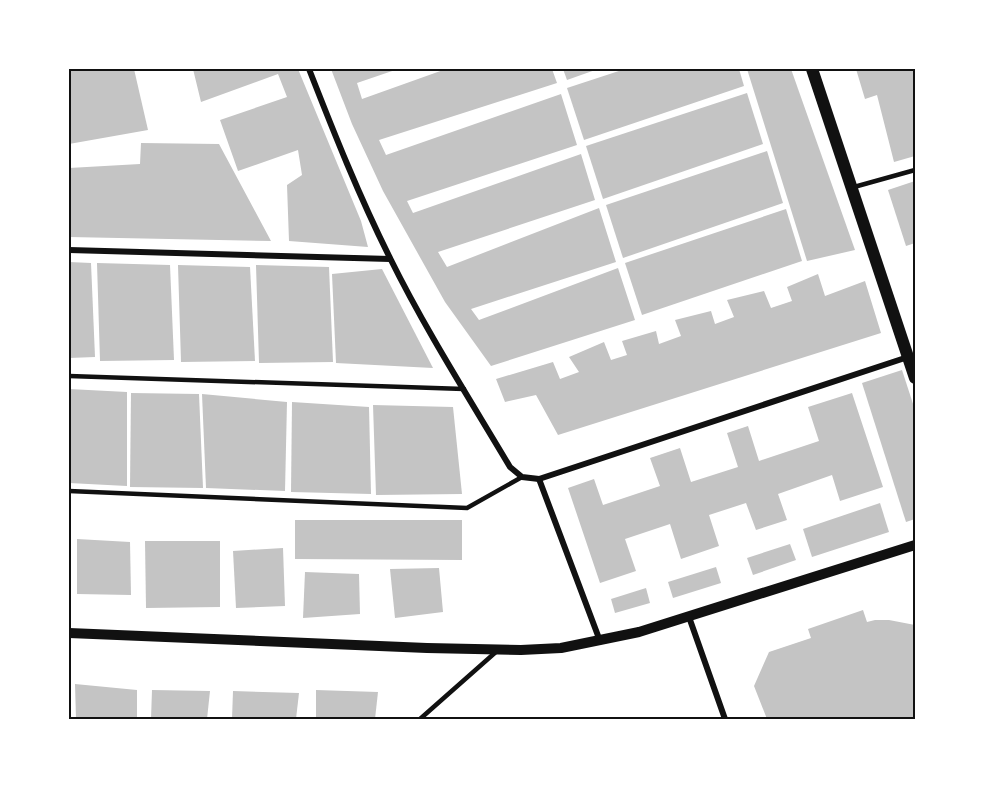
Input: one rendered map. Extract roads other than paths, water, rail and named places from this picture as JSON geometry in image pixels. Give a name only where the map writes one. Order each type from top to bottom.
[{"type":"main road","points":[[812,69],[915,378]]},
{"type":"street","points":[[309,69],[351,175],[390,259],[510,467],[522,477],[539,479],[908,357]]},
{"type":"street","points":[[69,250],[390,259]]},
{"type":"street","points":[[539,479],[600,642]]},
{"type":"street","points":[[69,633],[499,650],[561,648],[600,642],[639,632],[915,544]]},
{"type":"street","points":[[688,617],[724,719]]},
{"type":"lane","points":[[852,188],[915,170]]},
{"type":"lane","points":[[69,375],[464,389]]},
{"type":"lane","points":[[69,491],[467,508],[522,477]]},
{"type":"lane","points":[[420,719],[499,650]]}]
